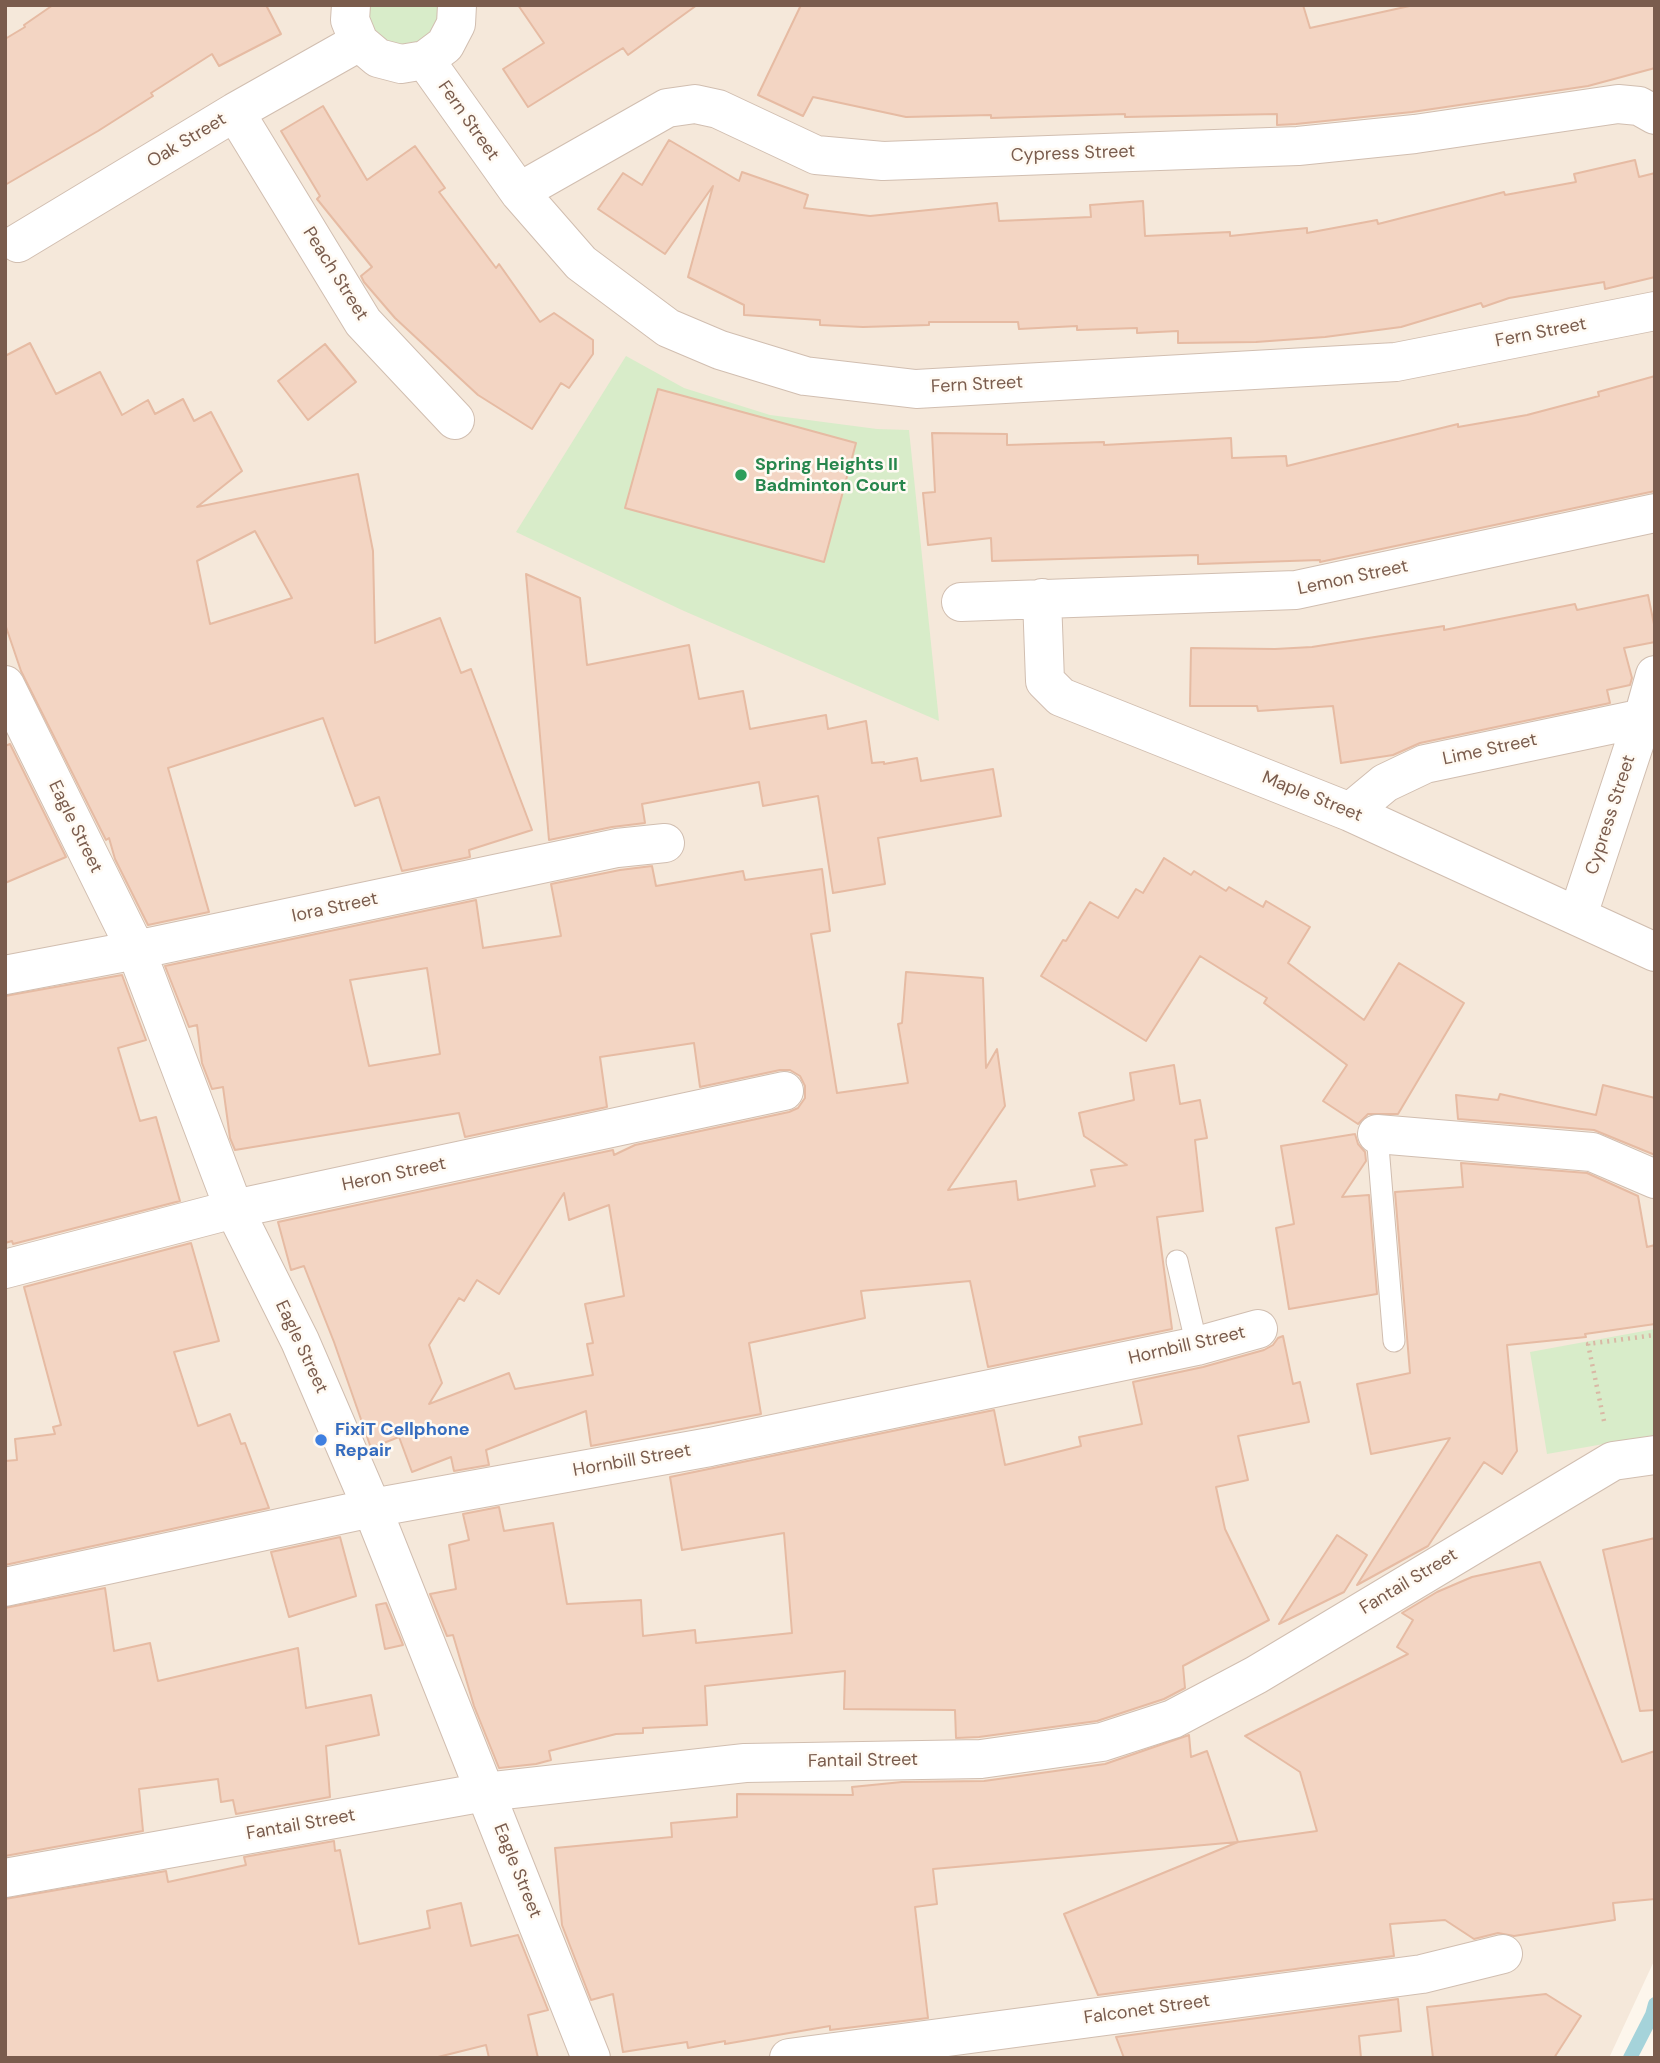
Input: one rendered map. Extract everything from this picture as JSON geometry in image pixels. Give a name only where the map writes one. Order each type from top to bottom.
[{"type":"street","points":[[351,5],[350,20],[359,42],[378,58],[401,64],[425,60],[445,45],[456,24],[457,5]]},
{"type":"street","name":"Oak Street","points":[[18,243],[235,112],[359,42]]},
{"type":"street","name":"Fern Street","points":[[425,60],[519,192],[581,263],[668,328],[720,350],[805,376],[916,389],[1396,362],[1655,311]]},
{"type":"street","name":"Cypress Street","points":[[519,192],[667,108],[695,104],[718,108],[816,155],[883,161],[1298,146],[1415,134],[1618,104],[1639,106],[1655,115]]},
{"type":"street","name":"Peach Street","points":[[235,112],[363,322],[455,420]]},
{"type":"street","name":"Lemon Street","points":[[961,602],[1296,590],[1655,513]]},
{"type":"street","name":"Maple Street","points":[[1042,598],[1045,681],[1061,697],[1350,812],[1655,952]]},
{"type":"street","name":"Cypress Street","points":[[1578,915],[1655,675]]},
{"type":"street","name":"Eagle Street","points":[[5,685],[136,950],[234,1209],[300,1342],[372,1508],[592,2058]]},
{"type":"street","name":"Lime Street","points":[[1350,812],[1385,783],[1425,764],[1643,718]]},
{"type":"street","name":"Iora Street","points":[[5,975],[136,950],[617,848],[665,843]]},
{"type":"street","name":"Heron Street","points":[[5,1269],[234,1209],[784,1091]]},
{"type":"street","points":[[1377,1134],[1592,1152],[1655,1179]]},
{"type":"street","name":"Hornbill Street","points":[[5,1587],[372,1508],[710,1447],[1197,1346],[1258,1329]]},
{"type":"street","name":"Fantail Street","points":[[5,1878],[485,1792],[745,1763],[981,1759],[1102,1742],[1173,1719],[1256,1675],[1613,1461],[1655,1455]]},
{"type":"street","name":"Falconet Street","points":[[789,2058],[1422,1974],[1503,1954]]},
{"type":"lane","points":[[1377,1134],[1394,1341]]},
{"type":"lane","points":[[1177,1261],[1197,1346]]},
{"type":"path","points":[[1613,1461],[1588,1344],[1655,1335]]},
{"type":"shaded area","points":[[5,5],[1655,5],[1655,1959],[1609,2058],[5,2058]]},
{"type":"green space","points":[[359,5],[447,5],[436,40],[386,51]]},
{"type":"green space","points":[[626,356],[684,388],[770,415],[877,429],[909,430],[939,721],[684,611],[516,532]]},
{"type":"green space","points":[[1655,1329],[1655,1435],[1547,1454],[1530,1352]]},
{"type":"building","points":[[53,5],[266,5],[281,34],[219,66],[212,54],[98,131],[5,185],[5,39]]},
{"type":"building","points":[[518,5],[697,5],[628,55],[623,48],[528,107],[503,69],[544,43]]},
{"type":"building","points":[[801,5],[1303,5],[1310,28],[1414,5],[1655,5],[1655,68],[1588,86],[1412,112],[1296,124],[1277,125],[1277,114],[906,117],[813,97],[803,116],[758,95]]},
{"type":"building","points":[[323,106],[367,180],[415,146],[445,188],[439,192],[496,268],[499,264],[540,322],[554,313],[593,340],[593,354],[569,388],[561,383],[532,429],[478,395],[395,318],[364,282],[361,276],[372,267],[317,199],[320,196],[281,131]]},
{"type":"building","points":[[669,140],[739,181],[742,172],[808,195],[804,208],[870,216],[997,203],[999,221],[1091,217],[1090,205],[1143,201],[1145,236],[1230,232],[1230,236],[1307,228],[1307,233],[1377,220],[1378,224],[1504,192],[1505,195],[1576,182],[1574,174],[1635,160],[1639,177],[1655,173],[1655,277],[1605,289],[1604,282],[1509,298],[1483,307],[1481,303],[1401,327],[1325,337],[1256,342],[1178,343],[1178,331],[1137,333],[1137,328],[1077,330],[1077,326],[1019,329],[1018,322],[929,322],[929,325],[863,327],[820,325],[820,320],[744,315],[744,305],[688,277],[713,186],[665,254],[598,209],[623,173],[642,185]]},
{"type":"building","points":[[30,343],[56,394],[100,372],[122,415],[148,400],[155,414],[183,399],[194,421],[211,412],[242,471],[197,507],[358,474],[373,551],[375,643],[440,618],[461,673],[471,669],[532,830],[469,850],[470,857],[402,871],[379,797],[355,806],[323,718],[168,768],[209,912],[148,925],[115,859],[109,838],[106,840],[21,671],[5,624],[5,356]],"holes":[[[255,531],[292,598],[210,624],[197,561]]]},
{"type":"building","points":[[325,344],[356,382],[308,420],[278,381]]},
{"type":"building","points":[[1655,376],[1655,491],[1320,562],[1198,564],[1198,555],[992,561],[991,538],[928,545],[923,493],[935,492],[932,433],[1007,434],[1007,445],[1104,442],[1104,445],[1231,438],[1232,458],[1286,456],[1287,466],[1458,424],[1458,427],[1527,415],[1599,396],[1598,392]]},
{"type":"building","name":"Spring Heights II Badminton Court","points":[[658,389],[856,443],[824,562],[625,508]]},
{"type":"building","points":[[526,574],[580,598],[587,665],[689,645],[699,699],[743,691],[750,729],[826,715],[828,729],[866,721],[872,763],[884,764],[917,758],[921,781],[993,769],[1001,816],[878,838],[885,884],[833,893],[818,796],[763,806],[759,782],[642,804],[645,823],[549,840]]},
{"type":"building","points":[[1648,595],[1655,642],[1624,648],[1632,678],[1630,685],[1607,690],[1610,703],[1420,743],[1393,755],[1341,763],[1333,706],[1258,711],[1257,706],[1190,706],[1191,648],[1312,647],[1444,626],[1444,630],[1575,604],[1577,610]]},
{"type":"building","points":[[10,744],[66,857],[5,883],[5,746]]},
{"type":"building","points":[[1164,858],[1191,875],[1194,871],[1226,891],[1229,887],[1263,907],[1266,901],[1310,927],[1288,963],[1364,1020],[1399,963],[1464,1003],[1398,1114],[1368,1114],[1358,1124],[1323,1101],[1347,1065],[1264,1003],[1267,998],[1200,956],[1146,1041],[1041,976],[1090,902],[1118,918],[1136,889],[1143,893]]},
{"type":"building","points":[[652,866],[656,886],[743,871],[745,880],[822,869],[830,931],[811,934],[837,1093],[908,1083],[898,1024],[902,1023],[906,972],[983,978],[986,1068],[997,1049],[1005,1106],[948,1190],[1016,1181],[1018,1200],[1095,1186],[1091,1170],[1127,1165],[1084,1136],[1079,1113],[1134,1100],[1130,1073],[1174,1065],[1180,1104],[1200,1100],[1207,1138],[1195,1140],[1203,1211],[1157,1217],[1172,1329],[988,1367],[970,1281],[861,1291],[865,1318],[749,1343],[761,1414],[591,1446],[586,1411],[486,1450],[489,1465],[454,1471],[451,1457],[412,1472],[399,1437],[371,1448],[304,1266],[291,1270],[278,1222],[613,1150],[614,1155],[635,1145],[789,1112],[798,1108],[805,1098],[805,1086],[800,1076],[790,1070],[780,1070],[700,1087],[694,1043],[600,1057],[607,1107],[465,1137],[459,1113],[235,1150],[230,1138],[223,1087],[212,1089],[202,1063],[197,1025],[189,1027],[165,966],[476,900],[483,948],[561,936],[551,884]],"holes":[[[427,968],[440,1054],[369,1066],[350,980]],[[564,1193],[569,1220],[609,1205],[624,1296],[585,1304],[593,1343],[587,1344],[593,1375],[515,1389],[509,1373],[429,1404],[442,1383],[429,1345],[459,1298],[464,1301],[477,1280],[499,1294]]]},
{"type":"building","points":[[122,975],[146,1040],[118,1048],[140,1121],[156,1117],[180,1201],[13,1244],[12,1241],[5,1243],[5,996]]},
{"type":"building","points":[[1603,1085],[1655,1098],[1655,1155],[1594,1130],[1458,1119],[1456,1095],[1498,1100],[1500,1094],[1596,1115]]},
{"type":"building","points":[[1355,1134],[1358,1144],[1365,1152],[1366,1161],[1342,1197],[1369,1195],[1377,1294],[1289,1309],[1276,1228],[1294,1224],[1281,1146]]},
{"type":"building","points":[[1461,1163],[1587,1173],[1638,1196],[1647,1247],[1655,1245],[1655,1324],[1585,1334],[1586,1337],[1507,1345],[1517,1451],[1502,1474],[1484,1462],[1428,1546],[1357,1585],[1450,1438],[1371,1454],[1357,1384],[1410,1373],[1395,1192],[1463,1187]]},
{"type":"building","points":[[191,1243],[219,1341],[174,1352],[198,1426],[230,1414],[241,1444],[245,1443],[269,1508],[5,1565],[5,1461],[17,1460],[15,1439],[55,1434],[53,1427],[61,1425],[24,1287]]},
{"type":"building","points":[[1283,1336],[1293,1384],[1300,1382],[1309,1422],[1238,1436],[1248,1480],[1216,1487],[1225,1529],[1269,1620],[1183,1666],[1185,1688],[1164,1699],[1097,1721],[956,1738],[955,1710],[844,1709],[845,1671],[705,1686],[707,1725],[643,1728],[643,1733],[616,1734],[549,1751],[551,1760],[499,1768],[474,1706],[453,1635],[447,1636],[430,1594],[456,1589],[449,1545],[469,1540],[463,1514],[499,1507],[504,1531],[553,1523],[567,1604],[641,1600],[643,1636],[695,1630],[696,1643],[792,1633],[784,1533],[682,1550],[670,1477],[994,1410],[1005,1465],[1081,1446],[1079,1437],[1142,1424],[1133,1382],[1264,1350]]},
{"type":"building","points":[[1337,1535],[1367,1555],[1344,1592],[1279,1624]]},
{"type":"building","points":[[340,1537],[356,1596],[289,1617],[271,1552]]},
{"type":"building","points":[[1655,1538],[1655,1710],[1640,1711],[1603,1550]]},
{"type":"building","points":[[1540,1562],[1622,1762],[1655,1751],[1655,1899],[1613,1903],[1615,1920],[1514,1936],[1498,1933],[1474,1939],[1445,1920],[1390,1924],[1394,1956],[1098,1995],[1064,1914],[1238,1842],[1317,1831],[1300,1772],[1245,1736],[1408,1654],[1397,1647],[1413,1620],[1402,1613],[1437,1592],[1472,1577]]},
{"type":"building","points":[[105,1588],[114,1651],[150,1643],[158,1681],[298,1648],[306,1708],[371,1695],[379,1735],[326,1746],[330,1797],[236,1814],[233,1800],[221,1802],[218,1779],[139,1789],[143,1831],[5,1856],[5,1608]]},
{"type":"building","points":[[386,1603],[403,1645],[385,1649],[376,1605]]},
{"type":"building","points":[[1189,1735],[1191,1757],[1207,1751],[1238,1842],[933,1869],[937,1904],[915,1907],[928,2018],[830,2030],[830,2026],[725,2044],[725,2041],[688,2048],[687,2042],[623,2052],[613,1994],[591,2000],[562,1925],[555,1848],[672,1837],[671,1823],[737,1817],[737,1794],[853,1795],[852,1787],[902,1782],[984,1781],[1105,1764]]},
{"type":"building","points":[[334,1841],[335,1851],[340,1850],[359,1944],[430,1928],[427,1911],[461,1903],[471,1946],[518,1935],[548,2010],[528,2015],[538,2058],[489,2058],[486,2045],[434,2058],[5,2058],[5,1899],[166,1871],[168,1882],[246,1865],[244,1857]]},
{"type":"building","points":[[1546,1994],[1581,2016],[1554,2058],[1433,2058],[1427,2007]]},
{"type":"building","points":[[1398,1999],[1401,2031],[1359,2036],[1361,2058],[1124,2058],[1116,2037]]},
{"type":"waterway","points":[[1630,2058],[1655,2004]]},
{"type":"place","name":"Spring Heights II Badminton Court","points":[[741,475]]},
{"type":"place","name":"FixiT Cellphone Repair","points":[[321,1440]]}]
